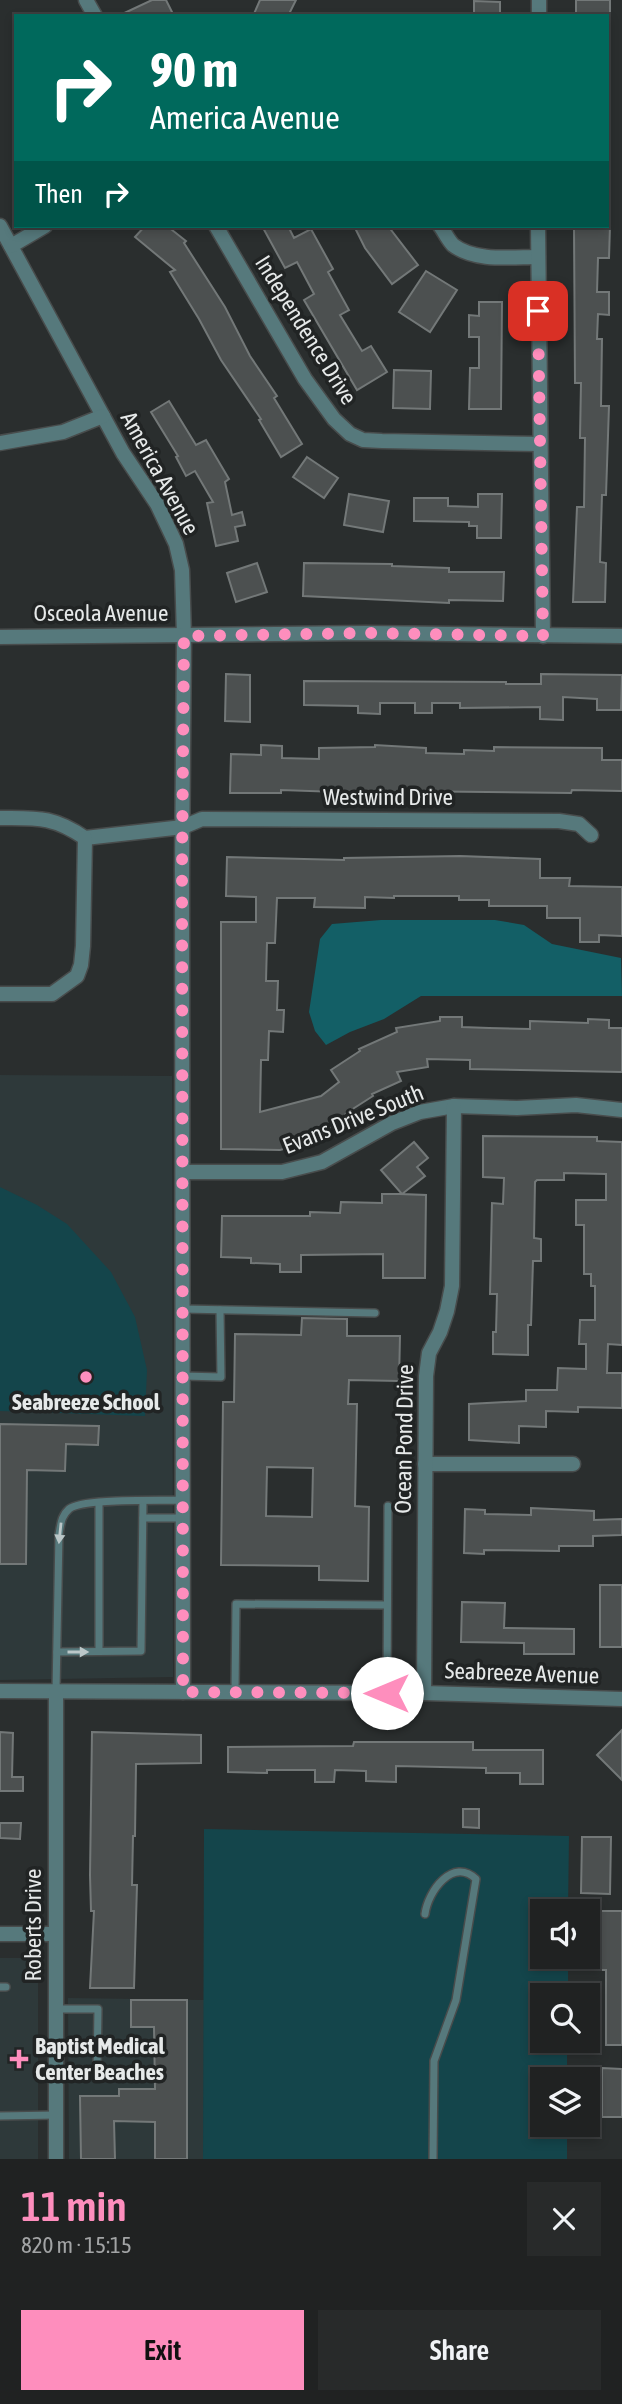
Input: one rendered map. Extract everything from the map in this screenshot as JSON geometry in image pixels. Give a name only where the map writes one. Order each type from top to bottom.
[{"type":"street","name":"America Avenue","points":[[0,226],[123,453],[157,504],[176,544],[182,570],[183,1692]]},
{"type":"street","points":[[12,246],[42,228]]},
{"type":"street","name":"Independence Drive","points":[[217,228],[305,379],[334,419],[350,434],[363,440],[382,441],[540,444]]},
{"type":"street","points":[[441,228],[453,245],[475,254],[538,257]]},
{"type":"street","points":[[538,228],[543,636]]},
{"type":"street","points":[[0,443],[63,432],[103,416]]},
{"type":"street","name":"Osceola Avenue","points":[[0,637],[366,633],[622,636]]},
{"type":"street","points":[[0,818],[37,818],[66,825],[85,838],[83,946],[77,976],[52,994],[0,994]]},
{"type":"street","name":"Westwind Drive","points":[[85,838],[183,827],[202,820],[559,821],[579,824],[591,835]]},
{"type":"street","name":"Evans Drive South","points":[[184,1172],[282,1172],[322,1162],[392,1123],[420,1112],[454,1106],[517,1108],[576,1105],[622,1110]]},
{"type":"street","name":"Ocean Pond Drive","points":[[424,1693],[425,1464],[429,1353],[440,1332],[452,1286],[454,1106]]},
{"type":"street","points":[[425,1464],[573,1464]]},
{"type":"street","name":"Seabreeze Avenue","points":[[0,1691],[424,1693],[622,1699]]},
{"type":"street","name":"Roberts Drive","points":[[55,2159],[56,1691]]},
{"type":"street","points":[[0,1934],[55,1934]]},
{"type":"lane","points":[[183,1309],[374,1313]]},
{"type":"lane","points":[[183,1376],[221,1377],[219,1310]]},
{"type":"lane","points":[[56,1691],[59,1534],[62,1518],[71,1507],[99,1503],[183,1500]]},
{"type":"lane","points":[[57,1651],[141,1651],[143,1501]]},
{"type":"lane","points":[[99,1503],[99,1651]]},
{"type":"lane","points":[[387,1693],[388,1506]]},
{"type":"lane","points":[[143,1518],[183,1518]]},
{"type":"lane","points":[[235,1692],[236,1604],[387,1605]]},
{"type":"lane","points":[[425,1914],[426,1903],[432,1891],[450,1875],[459,1870],[469,1872],[476,1879],[456,2000],[434,2061],[433,2159]]},
{"type":"lane","points":[[55,2009],[98,2009],[97,2070],[56,2070]]},
{"type":"lane","points":[[0,2116],[56,2115]]},
{"type":"shaded area","points":[[381,920],[495,920],[524,925],[552,944],[621,958],[622,996],[421,996],[384,1019],[326,1045],[315,1031],[309,1012],[320,939],[332,924]]},
{"type":"shaded area","name":"Seabreeze School","points":[[0,1075],[172,1076],[173,1677],[0,1680]]},
{"type":"shaded area","points":[[0,1187],[37,1205],[67,1224],[111,1272],[135,1317],[147,1370],[145,1416],[0,1411]]},
{"type":"shaded area","points":[[204,1829],[569,1836],[568,1899],[530,1899],[530,1969],[568,1969],[568,1983],[530,1983],[530,2053],[567,2053],[567,2067],[530,2067],[530,2137],[567,2137],[567,2159],[203,2159]]},
{"type":"shaded area","name":"Baptist Medical Center Beaches","points":[[0,1958],[38,1958],[38,2159],[0,2159]]},
{"type":"shaded area","points":[[68,1998],[204,2000],[203,2159],[69,2159]]},
{"type":"building","points":[[152,0],[166,0],[173,14],[122,14]]},
{"type":"building","points":[[260,0],[296,0],[289,14],[254,14]]},
{"type":"building","points":[[576,0],[610,0],[610,16],[576,14]]},
{"type":"building","points":[[474,1],[500,2],[500,14],[474,14]]},
{"type":"building","points":[[610,226],[609,258],[598,258],[597,292],[609,292],[609,315],[598,314],[597,339],[602,339],[601,406],[609,406],[606,495],[602,495],[600,562],[606,563],[605,602],[573,602],[577,507],[584,507],[585,438],[580,438],[581,383],[575,383],[574,228]]},
{"type":"building","points":[[143,228],[170,228],[186,241],[184,243],[225,307],[250,356],[277,396],[274,398],[302,444],[281,457],[259,420],[261,419],[221,360],[170,272],[175,270],[135,237]]},
{"type":"building","points":[[263,228],[289,228],[294,238],[311,229],[333,269],[328,272],[349,310],[340,315],[362,351],[371,346],[387,372],[357,390],[304,300],[314,294],[297,262],[285,268]]},
{"type":"building","points":[[355,228],[390,228],[418,265],[392,284],[365,248]]},
{"type":"building","points":[[426,271],[457,290],[430,332],[399,312]]},
{"type":"building","points":[[479,302],[502,302],[501,409],[469,409],[470,368],[479,368],[479,337],[469,337],[469,315],[479,316]]},
{"type":"building","points":[[394,370],[431,371],[430,409],[393,408]]},
{"type":"building","points":[[169,401],[196,445],[206,440],[229,479],[225,482],[232,515],[242,512],[245,525],[235,527],[238,541],[216,546],[207,503],[213,502],[195,471],[186,476],[176,457],[178,456],[151,412]]},
{"type":"building","points":[[307,457],[338,478],[324,498],[293,477]]},
{"type":"building","points":[[349,494],[389,501],[383,532],[344,525]]},
{"type":"building","points":[[478,494],[502,494],[501,538],[477,538],[477,526],[469,526],[469,522],[414,521],[414,498],[448,498],[448,506],[478,507]]},
{"type":"building","points":[[257,563],[267,592],[236,602],[227,573]]},
{"type":"building","points":[[304,563],[392,564],[449,568],[449,572],[504,572],[503,601],[449,600],[449,603],[303,596]]},
{"type":"building","points":[[226,674],[250,675],[250,722],[225,721]]},
{"type":"building","points":[[541,674],[622,675],[621,710],[597,710],[597,699],[563,697],[563,720],[540,719],[540,707],[460,708],[460,703],[432,703],[432,713],[415,713],[415,703],[380,703],[380,714],[358,713],[358,706],[304,705],[304,681],[541,684]]},
{"type":"building","points":[[261,745],[282,746],[282,758],[319,759],[319,748],[375,745],[426,748],[426,753],[464,754],[464,750],[494,751],[494,747],[602,748],[602,760],[622,760],[622,791],[367,793],[281,790],[281,793],[230,793],[231,754],[261,755]]},
{"type":"building","points":[[460,856],[540,859],[540,878],[570,878],[569,886],[622,887],[622,936],[599,935],[599,942],[580,942],[580,918],[547,918],[547,906],[489,906],[489,900],[459,900],[459,896],[365,897],[365,908],[314,907],[315,898],[277,898],[275,943],[267,943],[266,981],[278,981],[277,1010],[284,1010],[283,1032],[269,1031],[268,1060],[261,1060],[260,1112],[321,1096],[339,1082],[331,1070],[360,1051],[359,1049],[397,1032],[396,1028],[440,1021],[440,1017],[462,1017],[462,1027],[530,1029],[530,1021],[588,1023],[588,1019],[609,1020],[609,1028],[622,1028],[622,1072],[470,1069],[470,1060],[427,1059],[428,1067],[397,1072],[401,1081],[372,1094],[373,1096],[348,1112],[320,1136],[320,1139],[280,1150],[221,1149],[221,922],[256,922],[256,897],[226,896],[227,857],[344,860]]},
{"type":"building","points":[[483,1136],[597,1137],[597,1141],[622,1142],[622,1345],[608,1344],[607,1373],[622,1373],[622,1408],[578,1407],[578,1412],[546,1411],[546,1427],[519,1426],[519,1443],[469,1440],[469,1404],[526,1401],[526,1390],[557,1390],[558,1368],[586,1369],[586,1344],[579,1344],[580,1320],[595,1320],[595,1286],[591,1286],[591,1274],[584,1274],[584,1225],[576,1225],[576,1200],[606,1200],[606,1174],[564,1173],[564,1180],[535,1182],[534,1238],[541,1239],[541,1261],[533,1261],[528,1355],[493,1354],[497,1294],[490,1294],[492,1203],[503,1204],[504,1178],[483,1177]]},
{"type":"building","points":[[414,1142],[428,1158],[417,1167],[425,1176],[402,1194],[381,1170]]},
{"type":"building","points":[[382,1194],[426,1195],[425,1278],[383,1278],[383,1254],[301,1255],[301,1272],[280,1272],[280,1264],[251,1263],[251,1258],[221,1257],[222,1216],[310,1216],[310,1212],[340,1213],[341,1202],[382,1203]]},
{"type":"building","points":[[302,1318],[347,1319],[347,1336],[400,1336],[399,1381],[349,1380],[348,1404],[357,1404],[355,1506],[369,1507],[368,1581],[319,1580],[319,1566],[221,1565],[223,1402],[234,1402],[235,1334],[301,1335]],"holes":[[[267,1467],[313,1468],[312,1517],[266,1516]]]},
{"type":"building","points":[[0,1424],[99,1426],[98,1445],[66,1444],[65,1471],[27,1470],[26,1564],[0,1564]]},
{"type":"building","points":[[531,1508],[594,1511],[594,1520],[622,1519],[622,1535],[593,1536],[593,1546],[559,1546],[559,1551],[484,1550],[484,1554],[464,1553],[465,1509],[485,1510],[485,1514],[531,1515]]},
{"type":"building","points":[[600,1585],[622,1585],[622,1647],[600,1647]]},
{"type":"building","points":[[462,1602],[505,1603],[504,1628],[574,1629],[574,1654],[524,1654],[524,1643],[461,1642]]},
{"type":"building","points":[[622,1730],[622,1780],[597,1755]]},
{"type":"building","points":[[0,1732],[13,1733],[12,1777],[23,1777],[23,1791],[0,1791]]},
{"type":"building","points":[[92,1732],[201,1735],[201,1763],[136,1764],[132,1885],[137,1885],[134,1988],[90,1988],[94,1911],[91,1911],[90,1875]]},
{"type":"building","points":[[354,1742],[473,1742],[473,1750],[543,1750],[543,1784],[520,1784],[520,1773],[486,1773],[486,1768],[396,1766],[396,1782],[366,1781],[366,1771],[335,1770],[334,1782],[315,1782],[315,1770],[228,1772],[228,1747],[353,1746]]},
{"type":"building","points":[[463,1809],[479,1809],[479,1828],[463,1827]]},
{"type":"building","points":[[0,1823],[21,1823],[20,1839],[0,1838]]},
{"type":"building","points":[[582,1837],[611,1837],[610,1894],[581,1893]]},
{"type":"building","points":[[600,1911],[622,1911],[622,2045],[606,2045],[606,1970],[598,1970]]},
{"type":"building","points":[[131,2000],[187,2000],[187,2159],[155,2159],[155,2122],[114,2121],[115,2159],[81,2159],[80,2096],[119,2096],[119,2089],[155,2089],[154,2027],[131,2027]]},
{"type":"building","points":[[602,2068],[622,2069],[622,2117],[602,2117]]},
{"type":"place","name":"Seabreeze School","points":[[86,1377]]},
{"type":"place","name":"Baptist Medical Center Beaches","points":[[19,2059]]},
{"type":"route","points":[[387,1693],[183,1692],[184,636],[366,633],[543,636],[538,311]]}]
